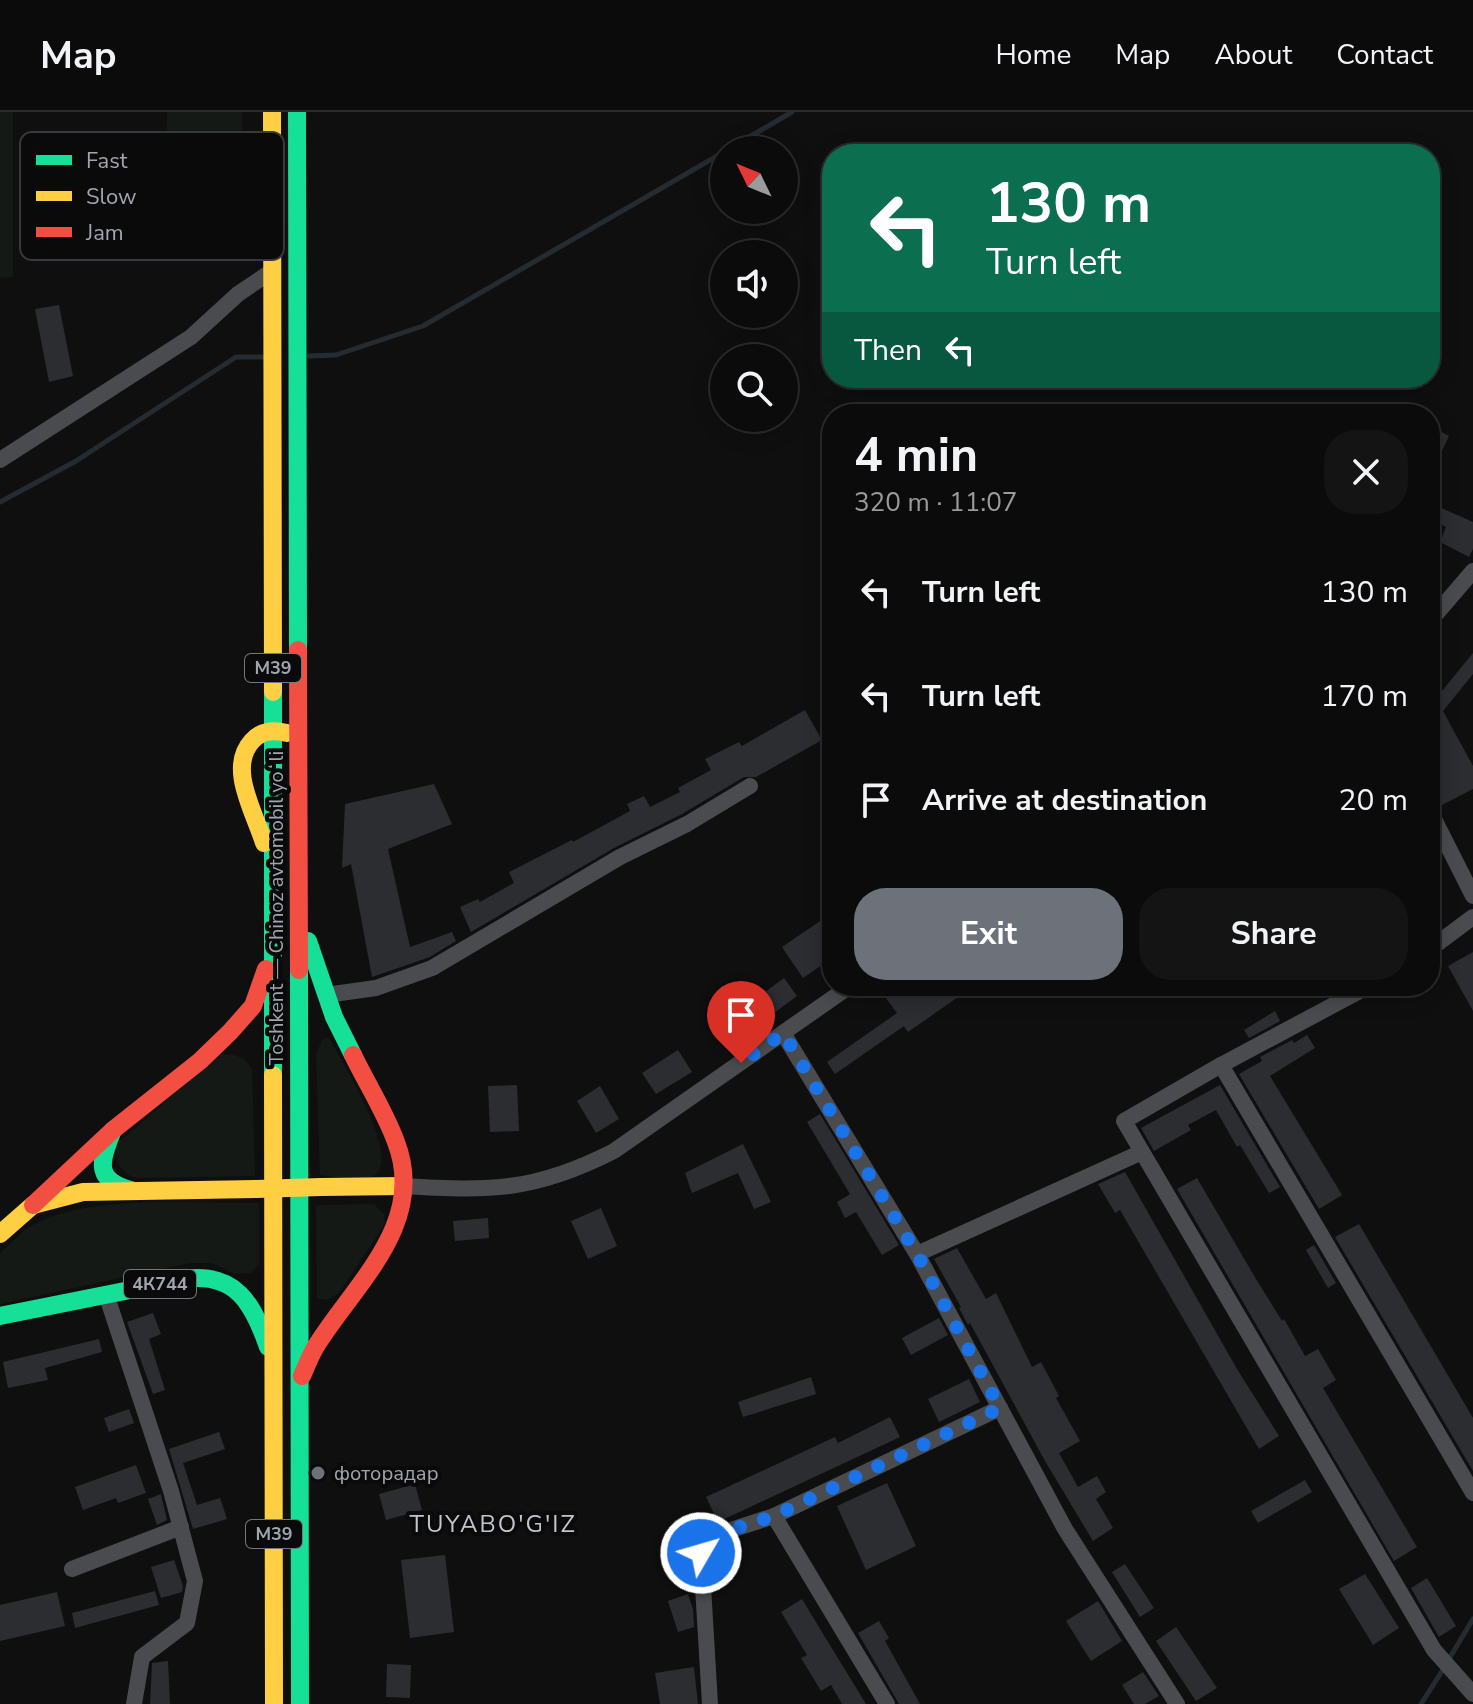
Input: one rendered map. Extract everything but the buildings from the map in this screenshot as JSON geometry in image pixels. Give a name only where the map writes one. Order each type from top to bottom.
[{"type":"main road","name":"Toshkent — Chinoz avtomobil yoʻli","points":[[297,112],[300,1704]]},
{"type":"main road","name":"Toshkent — Chinoz avtomobil yoʻli","points":[[272,260],[274,1704]]},
{"type":"main road","points":[[273,869],[253,807],[241,785],[240,765],[248,746],[260,734],[273,730],[292,735],[298,740]]},
{"type":"main road","points":[[298,909],[334,1017],[402,1157],[403,1186],[401,1214],[390,1244],[369,1277],[316,1344],[299,1383]]},
{"type":"main road","points":[[0,1234],[113,1130],[200,1061],[253,1006],[273,948]]},
{"type":"main road","points":[[113,1130],[103,1151],[106,1175],[113,1185],[134,1191]]},
{"type":"main road","points":[[33,1205],[83,1192],[403,1186]]},
{"type":"main road","name":"4К744","points":[[0,1316],[207,1277],[230,1286],[249,1305],[263,1330],[273,1364]]},
{"type":"main road","points":[[274,1538],[279,1548],[287,1551],[295,1548],[299,1540]]},
{"type":"street","points":[[0,460],[191,337],[238,294],[272,271]]},
{"type":"street","points":[[1440,609],[1473,571]]},
{"type":"street","points":[[326,995],[376,988],[432,968],[620,857],[687,824],[750,786]]},
{"type":"street","points":[[1440,831],[1473,896]]},
{"type":"street","points":[[1440,942],[1473,917]]},
{"type":"street","points":[[403,1186],[500,1189],[573,1172],[614,1151],[836,996]]},
{"type":"street","points":[[1350,996],[1124,1121],[1434,1650],[1469,1688]]},
{"type":"street","points":[[783,1033],[917,1254],[1065,1529],[1177,1704]]},
{"type":"street","points":[[1221,1065],[1473,1493]]},
{"type":"street","points":[[917,1254],[1142,1152]]},
{"type":"street","points":[[106,1294],[181,1527],[195,1581],[187,1623],[142,1657],[134,1704]]},
{"type":"street","points":[[710,1704],[701,1553],[704,1542],[709,1537],[774,1516],[1000,1408]]},
{"type":"street","points":[[774,1516],[887,1704]]},
{"type":"street","points":[[72,1569],[181,1527]]},
{"type":"shaded area","points":[[0,112],[13,112],[13,277],[0,278]]},
{"type":"shaded area","points":[[167,112],[242,112],[242,132],[167,132]]},
{"type":"shaded area","points":[[329,1037],[366,1107],[380,1148],[381,1163],[376,1174],[364,1179],[320,1175],[316,1054],[322,1040]]},
{"type":"shaded area","points":[[233,1054],[244,1059],[252,1069],[255,1176],[136,1178],[122,1170],[114,1146],[221,1055]]},
{"type":"shaded area","points":[[259,1203],[259,1264],[251,1273],[235,1274],[212,1263],[189,1263],[0,1304],[0,1253],[28,1228],[51,1217],[108,1205]]},
{"type":"shaded area","points":[[374,1204],[384,1214],[385,1224],[339,1293],[327,1300],[317,1298],[316,1205]]},
{"type":"waterway","points":[[751,136],[792,112]]},
{"type":"waterway","points":[[309,356],[336,355],[423,326],[710,160]]},
{"type":"waterway","points":[[0,502],[76,461],[236,357],[263,357]]},
{"type":"waterway","points":[[1449,1659],[1473,1619]]},
{"type":"waterway","points":[[1421,1704],[1444,1668]]},
{"type":"traffic: fast","points":[[297,112],[298,650]]},
{"type":"traffic: fast","points":[[273,692],[273,1075]]},
{"type":"traffic: fast","points":[[308,941],[334,1017],[353,1055]]},
{"type":"traffic: fast","points":[[299,970],[300,1704]]},
{"type":"traffic: fast","points":[[113,1130],[103,1169],[112,1182],[134,1191]]},
{"type":"traffic: fast","points":[[0,1316],[203,1278],[230,1286],[240,1294],[256,1317],[268,1347]]},
{"type":"traffic: slow","points":[[272,112],[272,132]]},
{"type":"traffic: slow","points":[[272,260],[273,692]]},
{"type":"traffic: slow","points":[[264,843],[245,791],[242,764],[245,752],[256,737],[268,732],[287,733]]},
{"type":"traffic: slow","points":[[273,1075],[274,1704]]},
{"type":"traffic: slow","points":[[321,1187],[403,1186]]},
{"type":"traffic: slow","points":[[256,1189],[321,1187]]},
{"type":"traffic: slow","points":[[0,1234],[33,1205],[83,1192],[256,1189]]},
{"type":"traffic: jam","points":[[298,650],[299,970]]},
{"type":"traffic: jam","points":[[33,1205],[113,1130],[200,1061],[230,1032],[253,1006],[266,969]]},
{"type":"traffic: jam","points":[[302,1376],[316,1347],[383,1250],[395,1225],[402,1199],[403,1171],[396,1142],[353,1055]]},
{"type":"place","name":"фоторадар","points":[[318,1473]]},
{"type":"district","name":"TUYABO'G'IZ","points":[[493,1524]]},
{"type":"route","points":[[701,1553],[709,1537],[774,1516],[1000,1408],[917,1254],[783,1033],[741,1063]]}]
